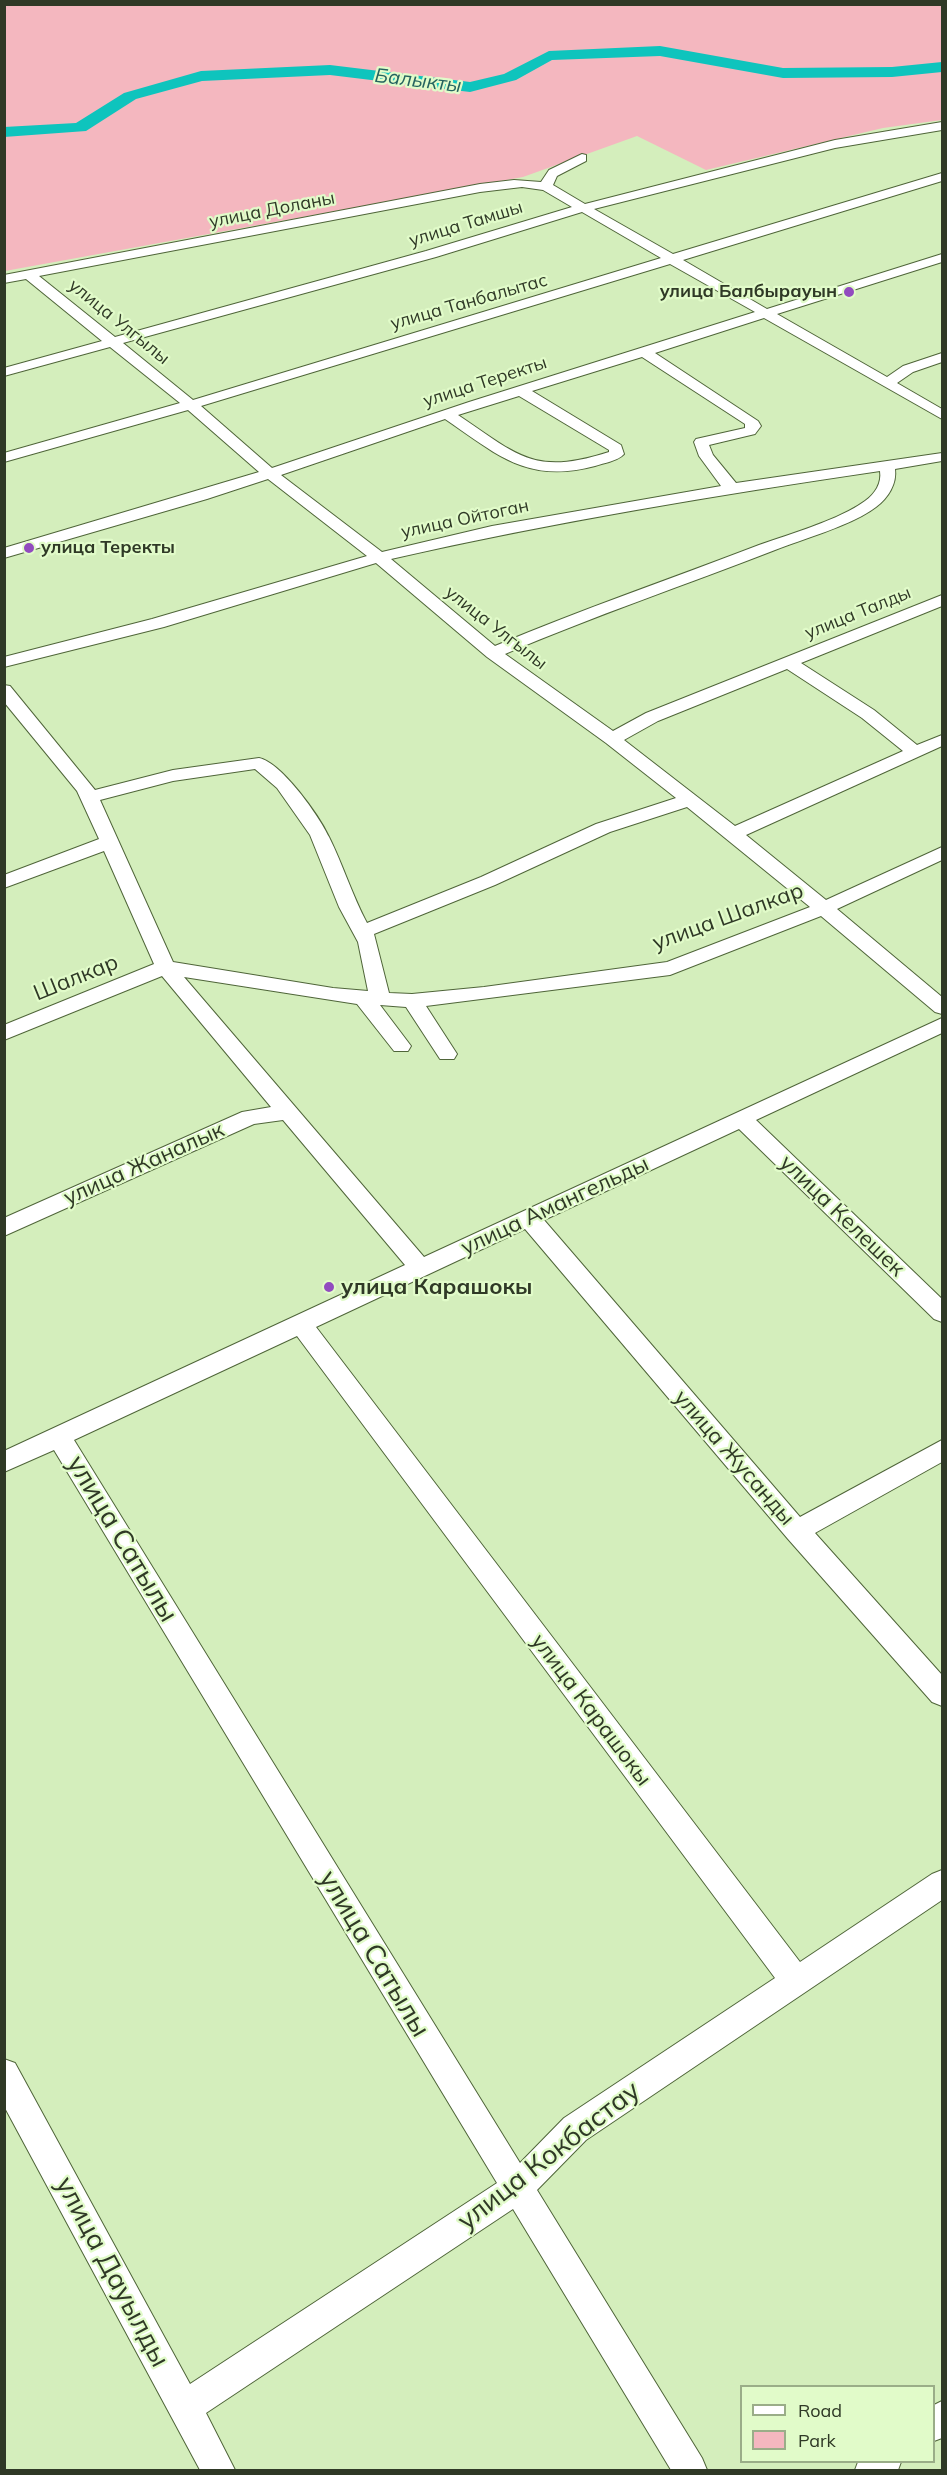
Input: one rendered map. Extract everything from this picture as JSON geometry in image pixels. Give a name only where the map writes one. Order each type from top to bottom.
[{"type":"street","name":"улица Тамшы","points":[[4,372],[430,254],[582,208],[835,144],[942,126]]},
{"type":"street","points":[[582,158],[553,173],[547,180],[547,187],[942,415]]},
{"type":"street","name":"улица Танбалытас","points":[[4,458],[192,406],[382,346],[675,260],[942,177]]},
{"type":"street","name":"улица Доланы","points":[[4,279],[519,181],[547,187]]},
{"type":"street","name":"улица Теректы","points":[[4,553],[202,496],[268,472],[447,414],[942,258]]},
{"type":"street","name":"улица Улгылы","points":[[29,275],[192,406],[268,472],[379,557],[493,653],[612,739],[690,800],[942,1007]]},
{"type":"street","points":[[644,352],[754,426],[750,431],[700,442],[706,456],[732,489]]},
{"type":"street","points":[[888,384],[908,369],[942,357]]},
{"type":"street","points":[[447,414],[531,465],[547,468],[597,460],[617,453],[616,448],[521,391]]},
{"type":"street","name":"улица Ойтоган","points":[[4,662],[158,623],[379,557],[492,531],[732,489],[942,457]]},
{"type":"street","points":[[493,653],[571,620],[834,522],[870,505],[882,493],[889,478],[887,464]]},
{"type":"street","name":"улица Талды","points":[[612,739],[652,717],[942,600]]},
{"type":"street","points":[[788,662],[868,714],[915,752]]},
{"type":"street","points":[[4,690],[86,790],[165,967],[420,1268]]},
{"type":"street","points":[[733,834],[942,740]]},
{"type":"street","points":[[89,798],[140,780],[259,763],[283,784],[319,835],[349,907],[368,942],[371,998],[401,1046]]},
{"type":"street","points":[[362,932],[488,881],[603,828],[690,800]]},
{"type":"street","points":[[4,882],[109,842]]},
{"type":"street","name":"улица Шалкар","points":[[165,967],[333,995],[412,1000],[484,994],[670,968],[822,909],[942,853]]},
{"type":"street","name":"Шалкар","points":[[4,1033],[165,967]]},
{"type":"street","points":[[412,1000],[447,1054]]},
{"type":"street","name":"улица Амангельды","points":[[4,1462],[942,1025]]},
{"type":"street","name":"улица Жаналык","points":[[4,1228],[250,1117],[288,1112]]},
{"type":"street","name":"улица Келешек","points":[[742,1119],[942,1313]]},
{"type":"street","name":"улица Жусанды","points":[[528,1218],[797,1531],[942,1694]]},
{"type":"street","name":"улица Карашокы","points":[[301,1324],[795,1980]]},
{"type":"street","name":"улица Сатылы","points":[[59,1437],[690,2470]]},
{"type":"street","points":[[797,1531],[942,1450]]},
{"type":"street","name":"улица Кокбастау","points":[[185,2407],[517,2188],[575,2129],[942,1884]]},
{"type":"street","name":"улица Дауылды","points":[[4,2074],[218,2470]]},
{"type":"green space","points":[[5,5],[942,5],[942,120],[883,128],[706,170],[637,136],[523,177],[5,271]]},
{"type":"waterway","name":"Балыкты","points":[[4,132],[80,128],[130,96],[201,76],[330,70],[470,87],[510,77],[549,56],[660,51],[783,73],[892,72],[942,67]]},
{"type":"place","name":"улица Балбырауын","points":[[849,292]]},
{"type":"place","name":"улица Теректы","points":[[29,548]]},
{"type":"place","name":"улица Карашокы","points":[[329,1287]]}]
